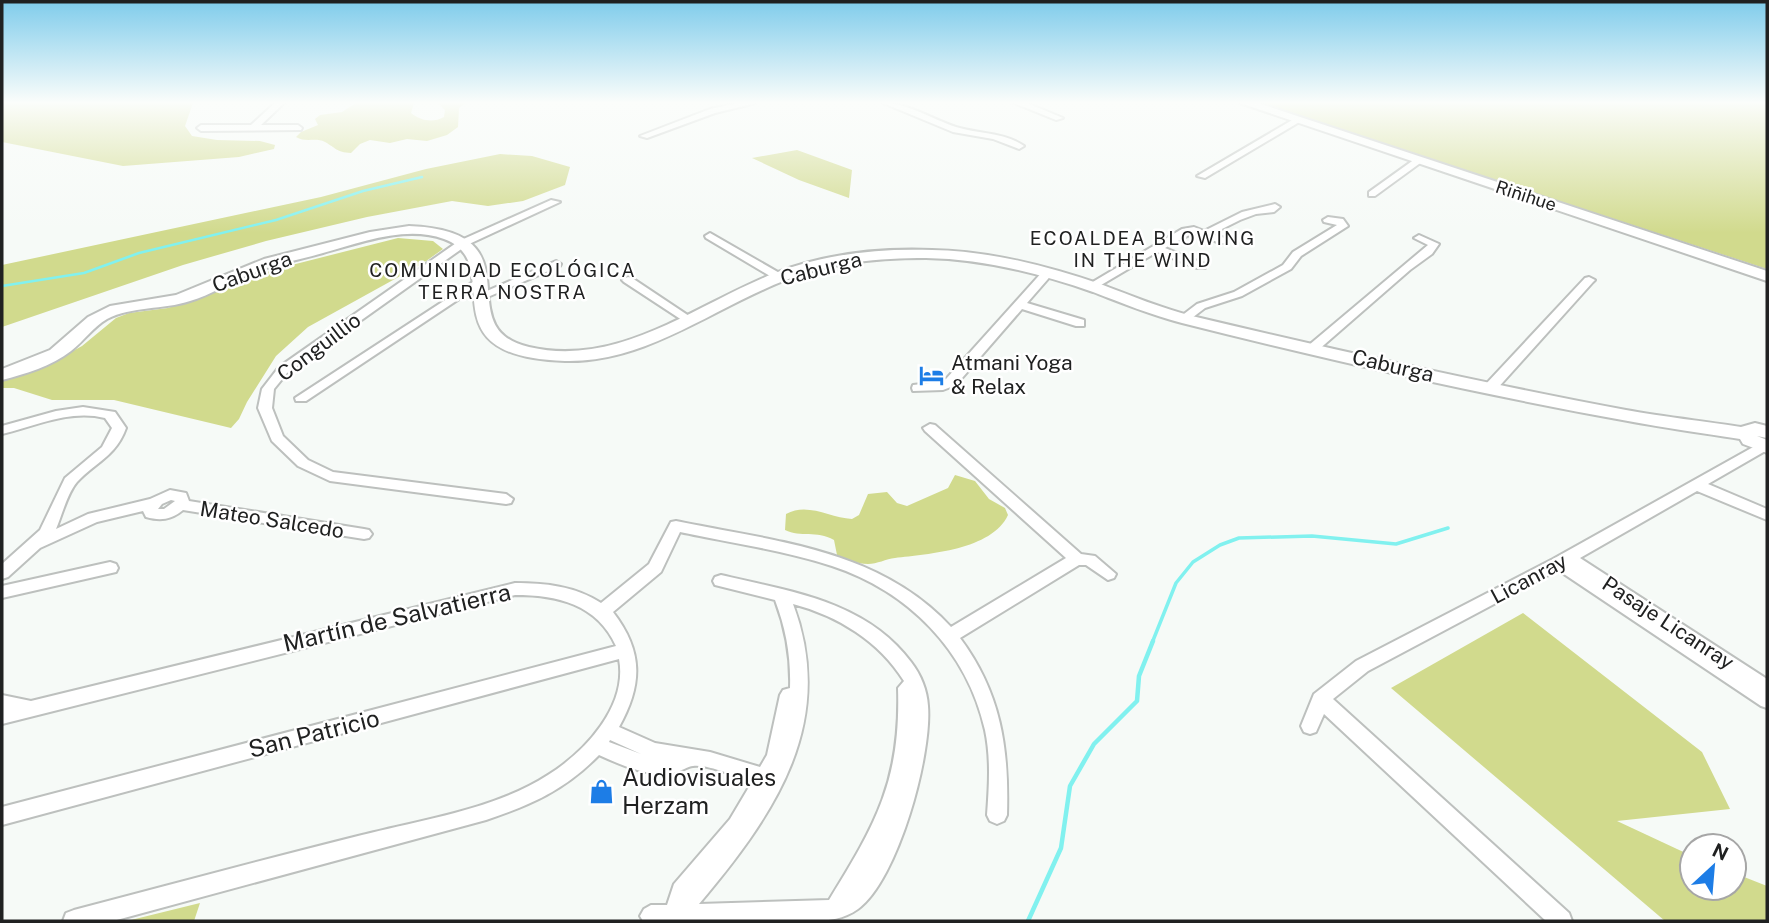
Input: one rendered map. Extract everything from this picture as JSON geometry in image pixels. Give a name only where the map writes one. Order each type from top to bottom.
[{"type":"street","points":[[1202,176],[1254,146]]},
{"type":"street","name":"Riñihue","points":[[1373,146],[1767,276]]},
{"type":"street","points":[[1372,194],[1419,161]]},
{"type":"street","name":"Conguillio","points":[[506,499],[330,476],[303,463],[284,447],[273,430],[265,408],[268,389],[283,370],[463,243],[555,202]]},
{"type":"street","points":[[1204,234],[1222,222],[1240,219],[1261,209],[1270,211],[1275,207]]},
{"type":"street","points":[[1185,319],[1201,306],[1238,294],[1287,267],[1297,254],[1343,226],[1339,221],[1328,219]]},
{"type":"street","points":[[1093,286],[1186,231],[1194,230],[1224,241]]},
{"type":"street","name":"Caburga","points":[[2,375],[40,361],[65,348],[80,330],[107,313],[182,299],[258,266],[382,233],[432,233],[463,243],[478,258],[483,324],[492,335],[516,349],[552,356],[580,356],[621,349],[779,278],[839,261],[906,254],[976,257],[1048,272],[1185,319],[1490,388],[1620,414],[1746,434],[1751,429],[1766,442]]},
{"type":"street","points":[[710,236],[779,278]]},
{"type":"street","points":[[1314,348],[1428,252],[1434,244],[1419,238]]},
{"type":"street","points":[[1156,248],[1201,266]]},
{"type":"street","points":[[301,398],[479,289],[556,264]]},
{"type":"street","points":[[918,388],[943,386],[951,382],[1048,272]]},
{"type":"street","points":[[1490,388],[1590,279]]},
{"type":"street","points":[[628,280],[689,320]]},
{"type":"street","points":[[1020,304],[1080,323]]},
{"type":"street","points":[[2,430],[79,411],[103,413],[118,423],[118,431],[112,444],[70,481],[46,533],[2,573]]},
{"type":"street","points":[[930,428],[1077,559]]},
{"type":"street","name":"Licanray","points":[[1320,699],[1362,666],[1564,560],[1766,442]]},
{"type":"street","points":[[1696,485],[1767,515]]},
{"type":"street","name":"Mateo Salcedo","points":[[57,511],[76,519],[93,518],[154,503],[150,511],[158,515],[168,513],[181,505],[364,534]]},
{"type":"street","name":"Mateo Salcedo","points":[[36,544],[93,518]]},
{"type":"street","points":[[602,612],[654,568],[676,526],[824,558],[863,572],[913,600],[951,635],[972,667],[988,703],[1000,771],[997,815]]},
{"type":"street","points":[[951,635],[1077,559],[1090,560],[1108,574]]},
{"type":"street","points":[[1564,560],[1767,701]]},
{"type":"street","name":"Pasaje Licanray","points":[[1564,560],[1767,688]]},
{"type":"street","points":[[2,592],[110,568]]},
{"type":"street","points":[[652,916],[834,910],[853,900],[888,845],[904,804],[917,740],[917,691],[906,671],[885,646],[860,625],[831,610],[720,581]]},
{"type":"street","name":"Martín de Salvatierra","points":[[2,716],[500,590],[530,588],[557,591],[582,599],[602,612],[617,629],[626,650],[626,689],[603,738],[577,766],[552,784],[500,806],[74,921]]},
{"type":"street","points":[[675,916],[749,827],[792,735],[800,684],[795,634],[791,615],[782,597]]},
{"type":"street","name":"San Patricio","points":[[2,817],[281,741],[460,697],[626,650]]},
{"type":"street","points":[[1310,726],[1320,699],[1561,921]]},
{"type":"street","name":"Martín de Salvatierra","points":[[2,702],[34,709]]},
{"type":"street","points":[[603,738],[638,763],[676,764],[692,757],[736,767],[770,779]]},
{"type":"green space","points":[[23,146],[275,146],[274,149],[239,157],[123,166]]},
{"type":"green space","points":[[331,146],[358,146],[351,153]]},
{"type":"green space","points":[[1390,146],[1767,146],[1767,269]]},
{"type":"green space","points":[[797,150],[852,170],[849,198],[799,180],[752,158]]},
{"type":"green space","points":[[500,154],[532,156],[570,167],[565,185],[523,201],[488,206],[452,201],[367,217],[266,241],[183,265],[2,327],[2,265],[321,197],[426,169]]},
{"type":"green space","points":[[398,238],[433,241],[443,249],[422,264],[308,327],[276,356],[231,428],[114,400],[52,400],[14,388],[2,388],[2,378],[49,364],[82,346],[116,318],[129,313],[168,308],[276,269]]},
{"type":"green space","points":[[955,475],[975,481],[989,499],[1005,508],[1008,515],[1000,527],[974,543],[924,555],[864,564],[837,555],[834,540],[785,530],[786,514],[794,511],[811,510],[852,519],[859,515],[868,494],[887,492],[897,503],[907,506],[948,488]]},
{"type":"green space","points":[[1523,613],[1702,752],[1730,809],[1617,821],[1678,849],[1678,902],[1748,902],[1748,879],[1767,886],[1767,921],[1665,921],[1391,688]]},
{"type":"green space","points":[[200,903],[194,921],[127,921]]},
{"type":"waterway","points":[[2,286],[84,273],[139,253],[276,220],[363,191],[422,177]]},
{"type":"waterway","points":[[1152,643],[1176,583],[1193,562],[1220,545],[1239,538],[1312,536],[1396,544],[1448,528]]},
{"type":"waterway","points":[[1028,921],[1061,848],[1070,786],[1094,744],[1137,701],[1139,676],[1153,641]]},
{"type":"place","name":"Atmani Yoga & Relax","points":[[931,375]]},
{"type":"place","name":"Audiovisuales Herzam","points":[[602,792]]},
{"type":"district","name":"ECOALDEA BLOWING IN THE WIND","points":[[1143,249]]},
{"type":"district","name":"COMUNIDAD ECOLÓGICA TERRA NOSTRA","points":[[503,281]]}]
